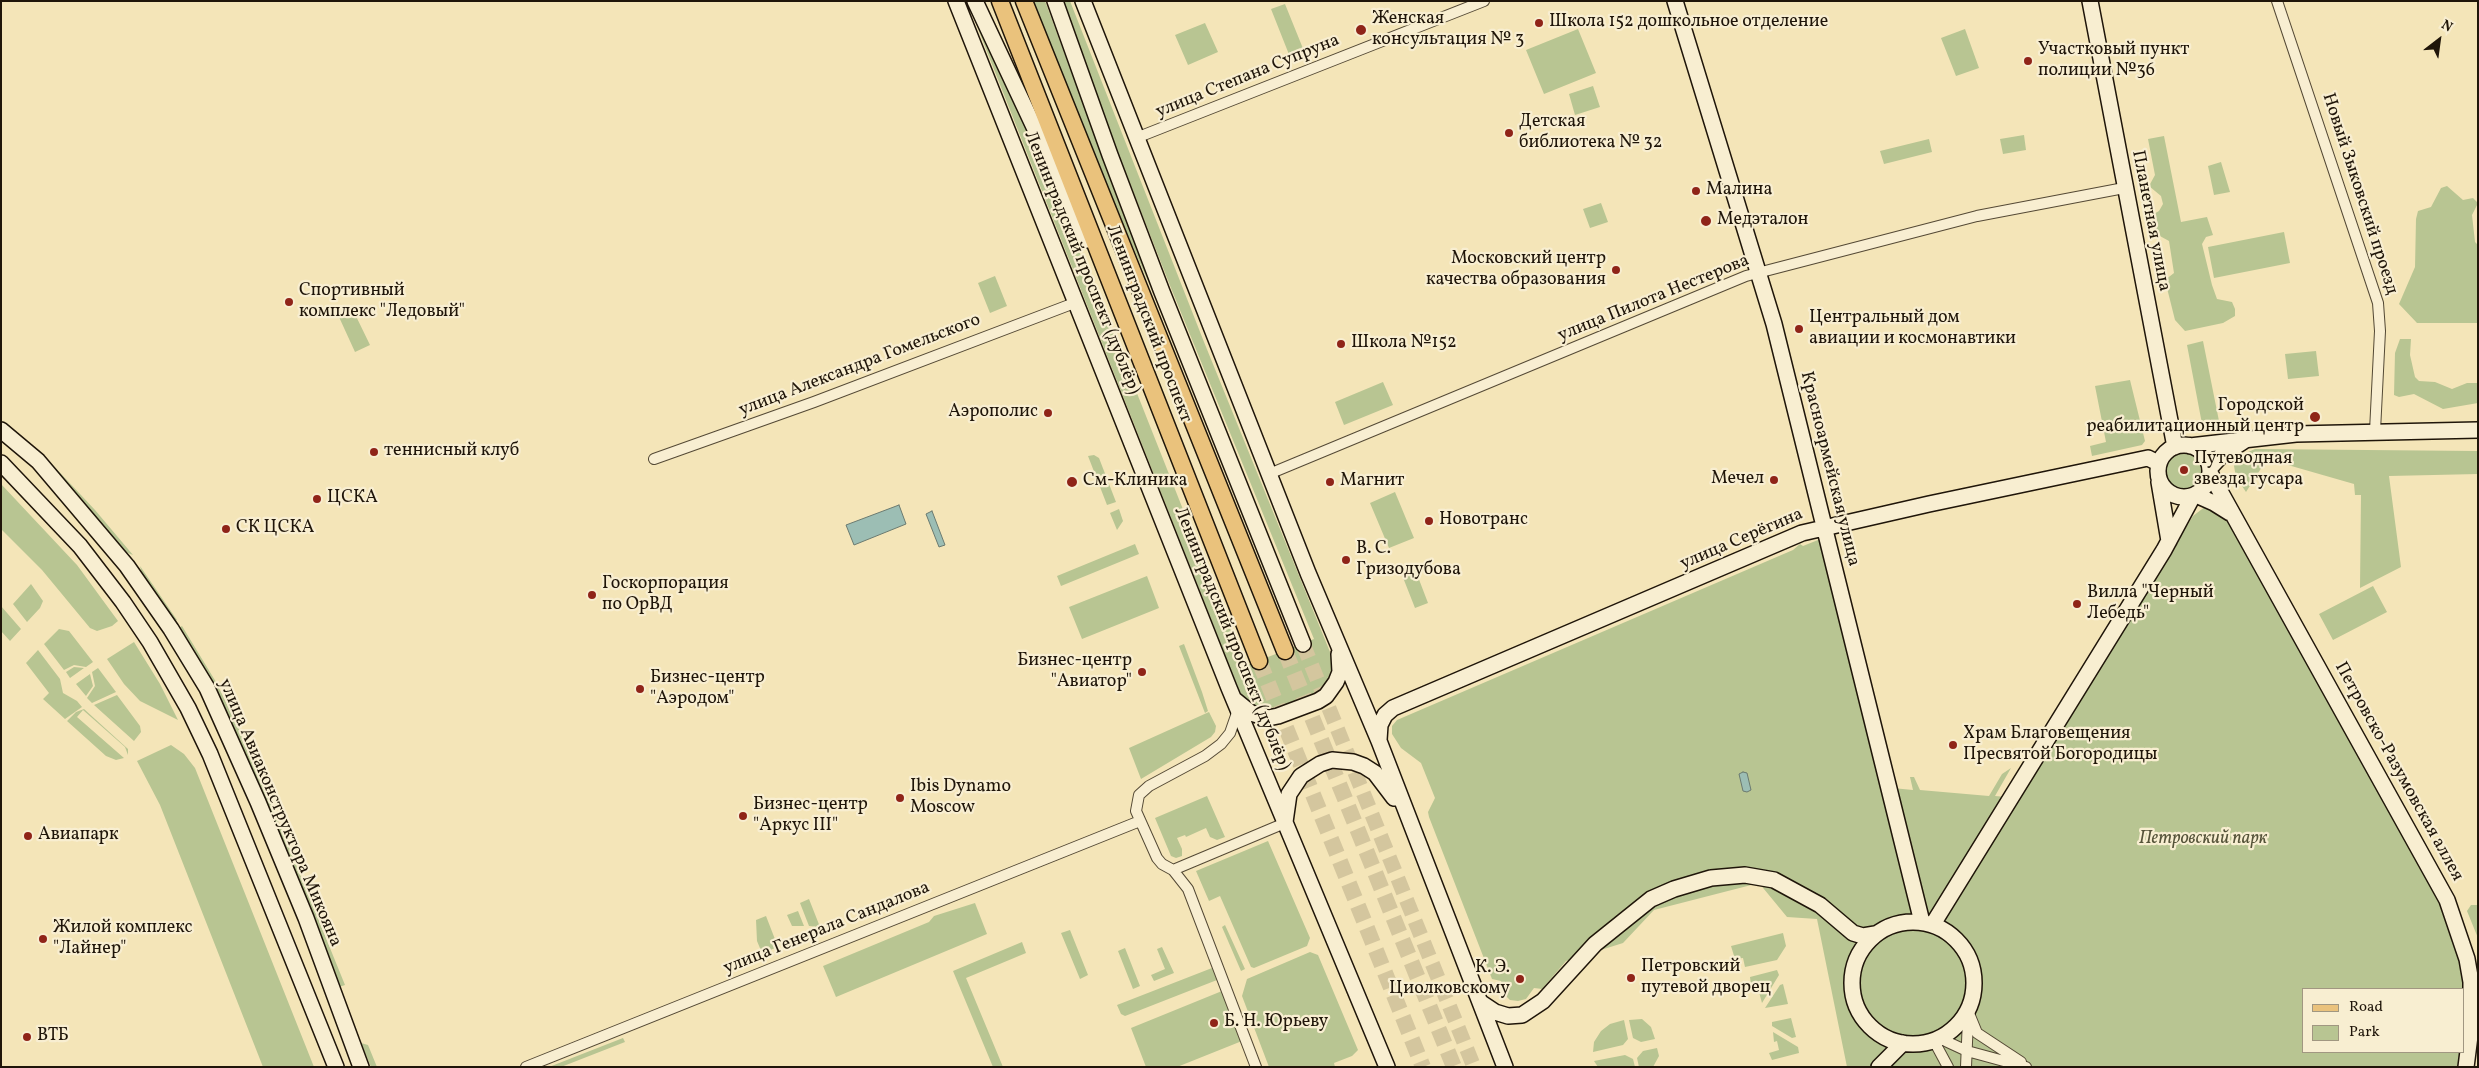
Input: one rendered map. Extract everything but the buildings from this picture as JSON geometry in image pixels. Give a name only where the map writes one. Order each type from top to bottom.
[{"type":"main road","name":"Ленинградский проспект","points":[[1000,1],[1258,661]]},
{"type":"main road","name":"Ленинградский проспект","points":[[1024,1],[1285,651]]},
{"type":"street","name":"Ленинградский проспект (дублёр)","points":[[956,1],[1229,688],[1387,1067]]},
{"type":"street","points":[[975,1],[1017,96],[1119,308]]},
{"type":"street","points":[[1055,1],[1110,156],[1162,292],[1302,644]]},
{"type":"street","points":[[1082,1],[1269,474],[1379,741],[1506,1067]]},
{"type":"street","name":"улица Степана Супруна","points":[[1136,138],[1484,1]]},
{"type":"street","name":"Красноармейская улица","points":[[1675,1],[1759,273],[1928,923]]},
{"type":"street","name":"Планетная улица","points":[[2090,1],[2124,188],[2182,446]]},
{"type":"street","name":"Новый Зыковский проезд","points":[[2278,1],[2378,303],[2380,330],[2375,431]]},
{"type":"street","name":"улица Пилота Нестерова","points":[[1269,474],[1746,276],[1977,216],[2124,188]]},
{"type":"street","name":"улица Александра Гомельского","points":[[654,458],[814,402],[1077,302]]},
{"type":"street","name":"улица Авиаконструктора Микояна","points":[[1,430],[38,461],[127,566],[171,629],[207,688],[258,802],[302,909],[361,1067]]},
{"type":"street","points":[[2169,541],[2158,464],[2162,456],[2182,446],[2251,438],[2375,431],[2478,430]]},
{"type":"street","points":[[2210,470],[2233,446],[2251,438]]},
{"type":"street","points":[[1928,923],[2169,541],[2194,496],[2208,482],[2210,470],[2205,456],[2198,450],[2182,446]]},
{"type":"street","name":"улица Серёгина","points":[[1379,741],[1380,725],[1385,715],[1393,708],[1802,533],[2148,458],[2158,464]]},
{"type":"street","points":[[1,463],[80,546],[107,581],[150,642],[188,708],[210,754],[336,1067]]},
{"type":"street","name":"Петровско-Разумовская аллея","points":[[2210,470],[2231,514],[2447,900],[2468,959],[2471,982],[2471,1028],[2466,1067]]},
{"type":"street","points":[[2159,480],[2164,489],[2172,495],[2183,498],[2194,496]]},
{"type":"street","name":"Петровско-Разумовская аллея","points":[[2194,496],[2214,502],[2231,514]]},
{"type":"street","points":[[1229,688],[1235,700],[1243,708],[1259,716],[1278,716],[1318,701],[1332,690],[1338,677],[1340,661],[1338,643]]},
{"type":"street","points":[[1238,710],[1230,733],[1214,750],[1149,786],[1139,795],[1136,811],[1157,858],[1162,864],[1173,870],[1188,889],[1256,1067]]},
{"type":"street","points":[[1173,870],[1285,822],[1290,794],[1301,776],[1320,764],[1343,760],[1364,766],[1375,773],[1392,794],[1409,822]]},
{"type":"street","name":"улица Генерала Сандалова","points":[[526,1067],[1140,821]]},
{"type":"street","points":[[1480,1002],[1501,1014],[1522,1015],[1543,1001],[1595,944],[1651,899],[1674,889],[1711,878],[1745,875],[1774,880],[1820,905],[1853,932],[1863,936],[1875,934],[1898,923],[1928,923],[1948,932],[1960,942],[1968,956],[1975,980],[1968,1011],[1966,1067]]},
{"type":"street","points":[[1875,934],[1862,947],[1854,963],[1851,979],[1853,997],[1859,1013],[1883,1037],[1903,1044],[1917,1044],[1936,1040],[1960,1022],[1968,1011]]},
{"type":"street","points":[[1968,1011],[1977,1033],[2027,1067]]},
{"type":"street","points":[[1936,1040],[1967,1051],[2027,1067]]},
{"type":"street","points":[[1936,1040],[1948,1067]]},
{"type":"street","points":[[1879,1067],[1903,1044]]},
{"type":"green space","points":[[967,1],[969,1],[1043,165],[1106,315],[1245,666],[1314,639],[1171,288],[1085,69],[1062,1],[1070,1],[1204,342],[1330,652],[1333,672],[1327,686],[1314,695],[1269,711],[1253,707],[1239,690]]},
{"type":"green space","points":[[1032,1],[1045,1],[1154,295],[1095,160]]},
{"type":"green space","points":[[1285,4],[1304,51],[1290,57],[1271,9]]},
{"type":"green space","points":[[1205,23],[1218,52],[1188,65],[1175,35]]},
{"type":"green space","points":[[1578,29],[1596,73],[1544,94],[1526,50]]},
{"type":"green space","points":[[1965,29],[1979,68],[1956,76],[1941,38]]},
{"type":"green space","points":[[1593,86],[1600,107],[1575,115],[1569,94]]},
{"type":"green space","points":[[2024,135],[2026,150],[2003,154],[2000,139]]},
{"type":"green space","points":[[2164,136],[2181,222],[2207,217],[2213,235],[2206,237],[2202,244],[2212,285],[2217,299],[2232,302],[2235,309],[2235,316],[2223,323],[2185,331],[2175,320],[2165,280],[2174,273],[2169,241],[2158,235],[2152,215],[2159,211],[2163,204],[2161,196],[2149,186],[2155,175],[2148,139]]},
{"type":"green space","points":[[1929,139],[1932,152],[1884,164],[1880,151]]},
{"type":"green space","points":[[2221,162],[2230,192],[2214,195],[2208,166]]},
{"type":"green space","points":[[2447,186],[2463,200],[2473,198],[2478,203],[2472,215],[2475,242],[2478,245],[2478,323],[2417,323],[2399,304],[2415,267],[2416,219],[2418,211],[2431,207],[2441,188]]},
{"type":"green space","points":[[1601,203],[1608,222],[1590,228],[1583,209]]},
{"type":"green space","points":[[2284,232],[2290,263],[2214,278],[2208,247]]},
{"type":"green space","points":[[995,276],[1007,306],[990,313],[978,283]]},
{"type":"green space","points":[[353,310],[370,345],[355,352],[339,317]]},
{"type":"green space","points":[[2400,339],[2411,339],[2410,355],[2415,377],[2419,381],[2435,382],[2452,389],[2467,383],[2478,383],[2478,403],[2443,409],[2414,394],[2399,397],[2394,395],[2395,353]]},
{"type":"green space","points":[[2203,341],[2220,426],[2216,430],[2208,432],[2203,429],[2187,345]]},
{"type":"green space","points":[[2316,351],[2319,376],[2288,379],[2285,354]]},
{"type":"green space","points":[[2130,380],[2145,441],[2142,445],[2092,456],[2090,446],[2106,442],[2095,386]]},
{"type":"green space","points":[[1383,382],[1393,405],[1344,425],[1335,402]]},
{"type":"green space","points":[[2255,449],[2478,451],[2478,474],[2389,476],[2401,567],[2360,588],[2361,495],[2355,495],[2354,484],[2267,459],[2246,492],[2236,477],[2234,466],[2239,456]]},
{"type":"green space","points":[[2184,453],[2196,459],[2202,471],[2196,483],[2184,489],[2172,483],[2166,471],[2172,459]]},
{"type":"green space","points":[[1094,455],[1099,458],[1116,502],[1107,505],[1088,456]]},
{"type":"green space","points":[[50,462],[95,510],[133,555],[123,551],[50,466]]},
{"type":"green space","points":[[1,484],[77,565],[118,621],[112,626],[97,631],[90,628],[42,570],[1,529]]},
{"type":"green space","points":[[1395,492],[1414,538],[1389,548],[1370,503]]},
{"type":"green space","name":"Петровский парк","points":[[2206,506],[2214,507],[2235,526],[2444,909],[2459,950],[2464,980],[2465,1017],[2464,1028],[2464,988],[2302,988],[2302,1053],[2462,1053],[2457,1067],[1847,1067],[1817,919],[1787,917],[1759,883],[1654,910],[1623,943],[1566,961],[1542,989],[1534,988],[1526,999],[1510,1000],[1504,994],[1501,981],[1492,979],[1429,817],[1428,812],[1435,798],[1421,763],[1401,748],[1392,734],[1392,726],[1397,720],[1793,550],[1800,544],[1803,546],[1823,538],[1882,787],[1913,790],[1910,777],[1914,777],[1920,790],[1989,796],[2002,774],[2011,768],[1995,796],[2018,798],[2193,516]]},
{"type":"green space","points":[[1119,509],[1123,521],[1117,530],[1110,513]]},
{"type":"green space","points":[[1135,544],[1139,554],[1061,586],[1057,576]]},
{"type":"green space","points":[[140,566],[177,620],[174,622],[142,574]]},
{"type":"green space","points":[[1415,569],[1428,603],[1415,608],[1402,575]]},
{"type":"green space","points":[[1147,576],[1159,608],[1082,639],[1069,607]]},
{"type":"green space","points":[[31,584],[43,601],[40,608],[27,622],[13,604]]},
{"type":"green space","points":[[2373,586],[2387,612],[2333,640],[2319,614]]},
{"type":"green space","points":[[1,606],[21,629],[10,641],[1,631]]},
{"type":"green space","points":[[182,626],[216,682],[252,756],[345,985],[339,987],[179,628]]},
{"type":"green space","points":[[59,629],[69,631],[93,662],[86,667],[74,665],[64,670],[44,644]]},
{"type":"green space","points":[[134,642],[160,684],[178,720],[140,701],[124,684],[107,659]]},
{"type":"green space","points":[[1184,644],[1208,711],[1205,713],[1179,646]]},
{"type":"green space","points":[[38,650],[60,679],[63,693],[77,701],[82,707],[65,719],[43,699],[49,693],[26,663]]},
{"type":"green space","points":[[74,667],[84,668],[70,678],[66,672]]},
{"type":"green space","points":[[98,668],[116,692],[92,703],[87,698],[95,686],[92,672]]},
{"type":"green space","points":[[90,674],[93,686],[86,696],[76,684]]},
{"type":"green space","points":[[117,695],[140,726],[141,732],[134,741],[94,705]]},
{"type":"green space","points":[[84,709],[128,749],[128,755],[125,747],[83,710],[77,717],[124,758],[116,760],[106,756],[67,721],[76,712]]},
{"type":"green space","points":[[1209,712],[1216,726],[1215,732],[1211,737],[1141,779],[1129,748]]},
{"type":"green space","points":[[171,745],[184,754],[195,768],[314,1067],[263,1067],[160,805],[137,761]]},
{"type":"green space","points":[[1207,796],[1225,837],[1217,840],[1210,837],[1206,828],[1186,837],[1185,835],[1177,838],[1182,849],[1182,856],[1176,858],[1171,856],[1155,818]]},
{"type":"green space","points":[[1268,841],[1310,938],[1307,946],[1254,968],[1251,967],[1220,896],[1209,901],[1196,871]]},
{"type":"green space","points":[[809,899],[820,927],[809,926],[800,903]]},
{"type":"green space","points":[[975,903],[987,934],[836,997],[823,966],[929,922],[934,916]]},
{"type":"green space","points":[[2471,905],[2478,905],[2478,938],[2467,911]]},
{"type":"green space","points":[[798,911],[804,926],[792,926],[787,915]]},
{"type":"green space","points":[[766,916],[778,947],[762,953],[757,941],[756,920]]},
{"type":"green space","points":[[1225,925],[1245,969],[1241,971],[1222,927]]},
{"type":"green space","points":[[1070,930],[1088,975],[1080,979],[1061,933]]},
{"type":"green space","points":[[1783,933],[1786,946],[1777,960],[1745,967],[1743,958],[1735,959],[1731,946]]},
{"type":"green space","points":[[1022,942],[1026,953],[966,978],[1003,1067],[993,1067],[953,971]]},
{"type":"green space","points":[[1162,947],[1174,973],[1154,981],[1151,975],[1165,969],[1157,949]]},
{"type":"green space","points":[[1125,948],[1140,986],[1133,989],[1118,951]]},
{"type":"green space","points":[[1310,952],[1318,955],[1358,1050],[1352,1056],[1334,1063],[1335,1067],[1269,1067],[1242,996],[1247,979]]},
{"type":"green space","points":[[1212,968],[1217,980],[1125,1016],[1121,1014],[1117,1005]]},
{"type":"green space","points":[[1777,970],[1779,975],[1762,1003],[1759,992],[1762,991],[1760,983],[1751,985],[1750,977]]},
{"type":"green space","points":[[1783,984],[1788,1004],[1765,1008],[1780,985]]},
{"type":"green space","points":[[1222,991],[1242,1041],[1177,1067],[1146,1067],[1131,1028]]},
{"type":"green space","points":[[1791,1018],[1796,1037],[1792,1038],[1772,1026],[1772,1022]]},
{"type":"green space","points":[[1642,1019],[1651,1027],[1655,1039],[1641,1042],[1633,1038],[1629,1020]]},
{"type":"green space","points":[[1624,1020],[1628,1039],[1623,1045],[1593,1052],[1594,1042],[1601,1031],[1610,1024]]},
{"type":"green space","points":[[1773,1032],[1798,1047],[1799,1053],[1772,1060],[1769,1053],[1779,1050],[1777,1041],[1774,1042]]},
{"type":"green space","points":[[623,1038],[625,1042],[561,1067],[549,1067]]},
{"type":"green space","points":[[361,1043],[368,1045],[377,1067],[371,1067]]},
{"type":"green space","points":[[1657,1048],[1659,1056],[1653,1067],[1639,1067],[1637,1058],[1643,1051]]},
{"type":"green space","points":[[1625,1055],[1633,1059],[1635,1067],[1598,1067],[1594,1061]]},
{"type":"water","points":[[899,505],[906,524],[854,545],[846,525]]},
{"type":"water","points":[[932,511],[945,545],[939,547],[926,514]]},
{"type":"water","points":[[1747,773],[1751,790],[1747,792],[1743,791],[1739,774]]},
{"type":"tunnel","points":[[1303,644],[1474,1067]]},
{"type":"tunnel","points":[[1285,651],[1454,1067]]},
{"type":"tunnel","points":[[1259,661],[1423,1067]]},
{"type":"place","name":"Школа 152 дошкольное отделение","points":[[1539,23]]},
{"type":"place","name":"Женская консультация № 3","points":[[1361,30]]},
{"type":"place","name":"Участковый пункт полиции №36","points":[[2028,61]]},
{"type":"place","name":"Детская библиотека № 32","points":[[1509,133]]},
{"type":"place","name":"Малина","points":[[1696,191]]},
{"type":"place","name":"Медэталон","points":[[1706,221]]},
{"type":"place","name":"Московский центр качества образования","points":[[1616,270]]},
{"type":"place","name":"Спортивный комплекс \"Ледовый\"","points":[[289,302]]},
{"type":"place","name":"Центральный дом авиации и космонавтики","points":[[1799,329]]},
{"type":"place","name":"Школа №152","points":[[1341,344]]},
{"type":"place","name":"Аэрополис","points":[[1048,413]]},
{"type":"place","name":"Городской реабилитационный центр","points":[[2315,417]]},
{"type":"place","name":"теннисный клуб","points":[[374,452]]},
{"type":"place","name":"Путеводная звезда гусара","points":[[2184,470]]},
{"type":"place","name":"Мечел","points":[[1774,480]]},
{"type":"place","name":"См-Клиника","points":[[1072,482]]},
{"type":"place","name":"Магнит","points":[[1330,482]]},
{"type":"place","name":"ЦСКА","points":[[317,499]]},
{"type":"place","name":"Новотранс","points":[[1429,521]]},
{"type":"place","name":"СК ЦСКА","points":[[226,529]]},
{"type":"place","name":"В. С. Гризодубова","points":[[1346,560]]},
{"type":"place","name":"Госкорпорация по ОрВД","points":[[592,595]]},
{"type":"place","name":"Вилла \"Черный Лебедь\"","points":[[2077,604]]},
{"type":"place","name":"Бизнес-центр \"Авиатор\"","points":[[1142,672]]},
{"type":"place","name":"Бизнес-центр \"Аэродом\"","points":[[640,689]]},
{"type":"place","name":"Храм Благовещения Пресвятой Богородицы","points":[[1953,745]]},
{"type":"place","name":"Ibis Dynamo Moscow","points":[[900,798]]},
{"type":"place","name":"Бизнес-центр \"Аркус III\"","points":[[743,816]]},
{"type":"place","name":"Авиапарк","points":[[28,836]]},
{"type":"place","name":"Жилой комплекс \"Лайнер\"","points":[[43,939]]},
{"type":"place","name":"Петровский путевой дворец","points":[[1631,978]]},
{"type":"place","name":"К. Э. Циолковскому","points":[[1520,979]]},
{"type":"place","name":"Б. Н. Юрьеву","points":[[1214,1023]]},
{"type":"place","name":"ВТБ","points":[[27,1037]]}]
